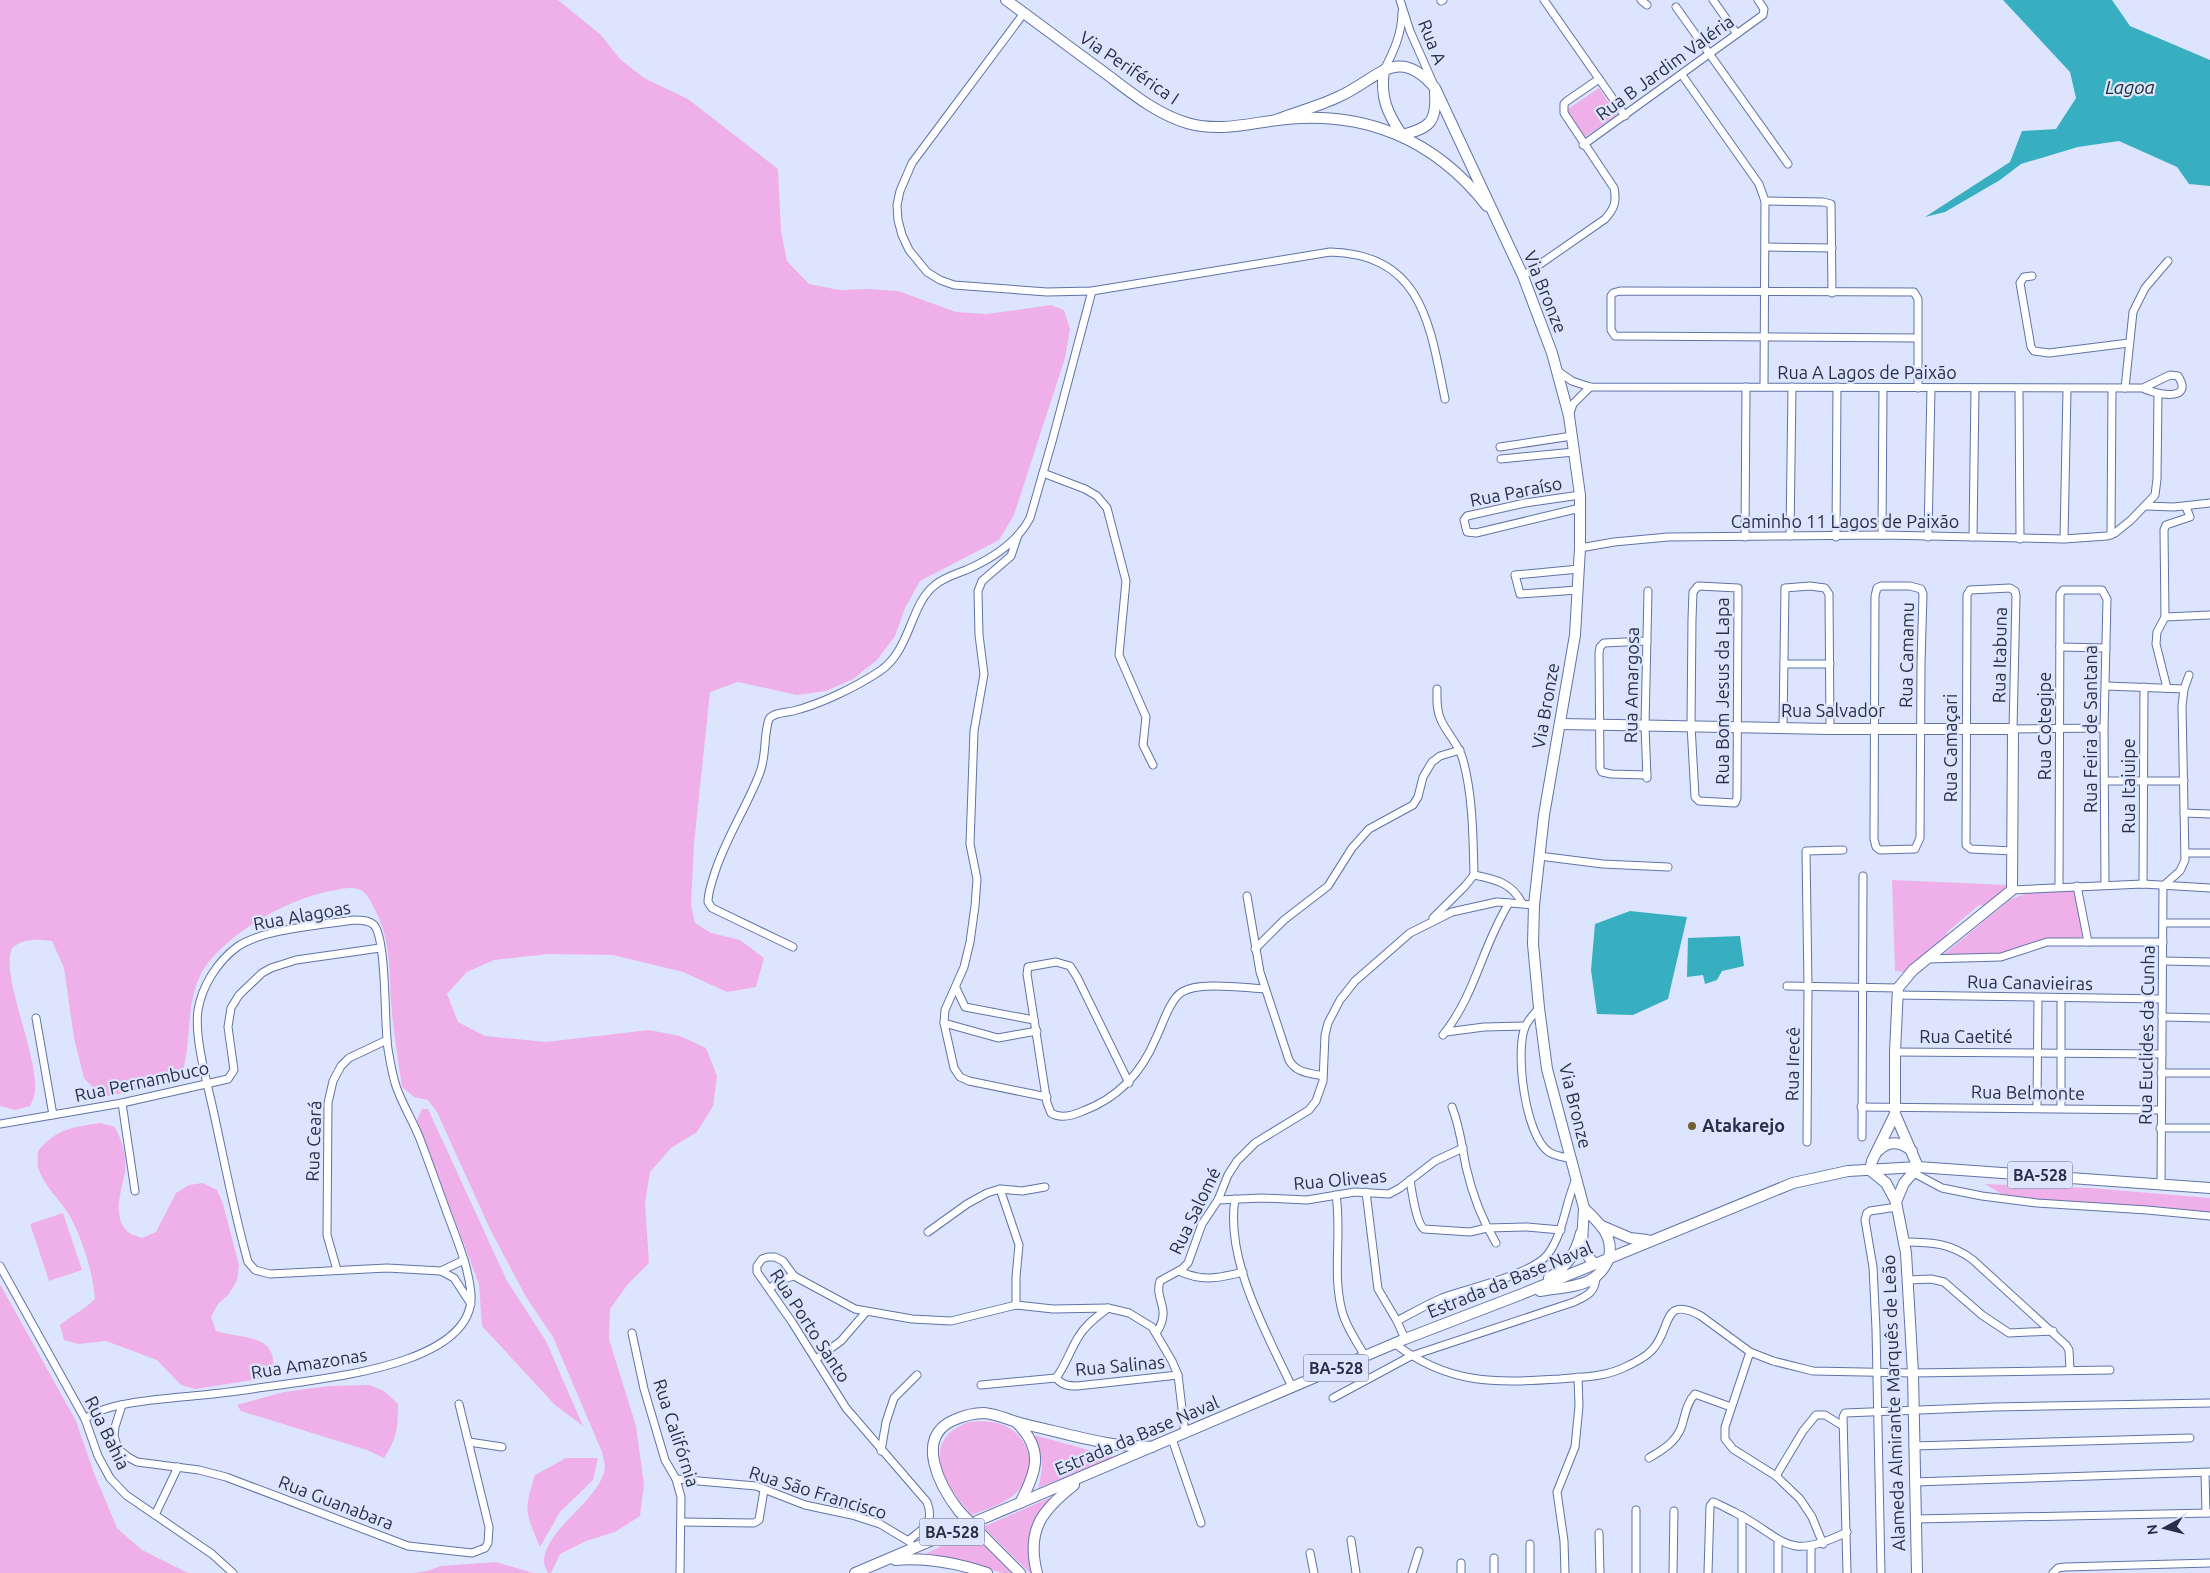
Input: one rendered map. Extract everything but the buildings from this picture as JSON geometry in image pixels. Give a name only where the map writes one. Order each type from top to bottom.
[{"type":"main road","name":"Via Periférica I","points":[[1006,0],[1143,101],[1174,118],[1189,124],[1221,128],[1235,128],[1276,120]]},
{"type":"main road","points":[[1276,120],[1340,97],[1384,70],[1396,66],[1410,68],[1425,76],[1435,88],[1497,219]]},
{"type":"main road","points":[[1384,70],[1382,89],[1385,108],[1402,135]]},
{"type":"main road","points":[[1402,135],[1417,132],[1430,124],[1435,110],[1435,88]]},
{"type":"main road","points":[[1276,120],[1306,118],[1348,120],[1369,124],[1402,135],[1424,148],[1446,165],[1484,203],[1497,219]]},
{"type":"main road","name":"Via Bronze","points":[[1497,219],[1523,276],[1559,372],[1569,416],[1580,495],[1580,548],[1575,635],[1544,815],[1534,905],[1533,944],[1538,1008],[1548,1069],[1584,1208],[1581,1233],[1583,1248],[1594,1264]]},
{"type":"main road","name":"Rua Salvador","points":[[1561,724],[1830,729],[2014,729]]},
{"type":"main road","points":[[1896,1205],[1904,1183],[1915,1170],[1912,1151],[1895,1111],[1897,992],[1907,976],[1926,959],[2012,890],[2014,729]]},
{"type":"main road","points":[[1870,1170],[1895,1111]]},
{"type":"main road","points":[[1875,1155],[1884,1146],[1894,1143],[1900,1144],[1912,1151]]},
{"type":"main road","name":"Alameda Almirante Marquês de Leão","points":[[1870,1170],[1886,1184],[1896,1205],[1904,1242],[1909,1280],[1917,1573]]},
{"type":"main road","name":"Estrada da Base Naval","points":[[855,1573],[915,1545],[1086,1476],[1394,1343],[1522,1294],[1793,1183],[1848,1171],[1915,1170],[2210,1188]]},
{"type":"main road","points":[[1522,1294],[1580,1285],[1600,1275],[1609,1258],[1610,1241],[1602,1226],[1584,1208]]},
{"type":"main road","points":[[1602,1226],[1630,1238],[1650,1240]]},
{"type":"main road","points":[[1522,1294],[1566,1264],[1576,1251],[1581,1233]]},
{"type":"main road","points":[[1020,1573],[959,1511],[948,1497],[936,1473],[933,1451],[934,1442],[940,1430],[950,1422],[975,1414],[1002,1416],[1016,1423],[1108,1443],[1153,1447]]},
{"type":"main road","points":[[1016,1423],[1030,1439],[1036,1460],[1034,1473],[1020,1503]]},
{"type":"main road","points":[[1037,1573],[1034,1545],[1039,1520],[1051,1504],[1086,1476]]},
{"type":"main road","points":[[915,1545],[926,1559]]},
{"type":"main road","points":[[884,1561],[926,1559],[958,1564],[987,1573]]},
{"type":"street","points":[[1544,0],[1625,116]]},
{"type":"street","points":[[1641,0],[1647,5]]},
{"type":"street","points":[[1713,0],[1737,34]]},
{"type":"street","name":"Rua B Jardim Valéria","points":[[1583,145],[1763,15],[1764,9],[1758,0]]},
{"type":"street","points":[[1384,70],[1399,37],[1401,3]]},
{"type":"street","name":"Rua A","points":[[1401,3],[1418,50],[1435,88]]},
{"type":"street","points":[[1676,7],[1788,164]]},
{"type":"street","points":[[1024,13],[912,163],[900,191],[897,205],[898,220],[909,250],[927,272],[940,280],[954,285],[1047,292],[1092,291],[1330,252],[1362,256],[1394,272],[1405,282],[1419,301],[1432,336],[1445,399]]},
{"type":"street","points":[[1682,75],[1759,184],[1765,201],[1764,387]]},
{"type":"street","points":[[1523,276],[1605,219],[1615,206],[1614,188],[1565,118],[1563,109],[1568,100],[1599,79]]},
{"type":"street","points":[[1765,201],[1830,203],[1832,206],[1832,293]]},
{"type":"street","points":[[1766,247],[1832,248]]},
{"type":"street","points":[[2126,388],[2129,343],[2136,301],[2149,282],[2168,261]]},
{"type":"street","points":[[2032,276],[2024,277],[2020,283],[2031,347],[2034,351],[2049,353],[2129,343]]},
{"type":"street","points":[[793,947],[712,908],[708,902],[720,856],[760,775],[769,719],[776,714],[809,707],[881,670],[893,659],[902,646],[920,606],[935,584],[988,559],[1018,535],[1030,518],[1092,291]]},
{"type":"street","points":[[1918,338],[1619,337],[1612,334],[1610,296],[1620,291],[1914,292],[1918,296],[1918,338],[1918,388]]},
{"type":"street","name":"Rua A Lagos de Paixão","points":[[1559,372],[1572,381],[1590,387],[1837,387],[2067,390],[2143,388],[2158,394],[2169,395],[2177,394],[2181,385],[2178,376],[2170,375],[2143,388]]},
{"type":"street","points":[[1569,416],[1574,404],[1590,387]]},
{"type":"street","points":[[1745,537],[1746,387]]},
{"type":"street","points":[[1790,536],[1792,387]]},
{"type":"street","points":[[1836,537],[1837,387]]},
{"type":"street","points":[[1882,535],[1883,388]]},
{"type":"street","points":[[1928,537],[1930,388]]},
{"type":"street","points":[[1973,537],[1975,389]]},
{"type":"street","points":[[2019,389],[2020,539]]},
{"type":"street","points":[[2110,535],[2112,389]]},
{"type":"street","points":[[2064,539],[2067,390]]},
{"type":"street","points":[[2110,535],[2153,499],[2157,486],[2158,394]]},
{"type":"street","points":[[1500,447],[1572,436]]},
{"type":"street","points":[[1501,459],[1574,452]]},
{"type":"street","points":[[1043,473],[1085,489],[1097,496],[1107,508],[1112,521],[1126,581],[1119,655],[1146,717],[1143,745],[1153,765]]},
{"type":"street","name":"Rua Paraíso","points":[[1580,495],[1525,503],[1464,518],[1467,533],[1483,531],[1580,508]]},
{"type":"street","points":[[2146,506],[2153,508],[2186,507],[2210,503]]},
{"type":"street","points":[[2167,688],[2156,644],[2157,632],[2165,617],[2164,528],[2190,517],[2186,507]]},
{"type":"street","points":[[1018,535],[1011,556],[982,581],[978,591],[979,635],[984,674],[974,731],[970,844],[977,879],[970,942],[964,967],[945,1010],[944,1023],[954,1068],[960,1077],[969,1082],[1047,1097]]},
{"type":"street","name":"Caminho 11 Lagos de Paixão","points":[[1580,548],[1600,543],[1659,538],[1882,535],[2064,539],[2110,535]]},
{"type":"street","points":[[1578,590],[1522,594],[1518,592],[1515,575],[1517,573],[1579,569]]},
{"type":"street","name":"Rua Bom Jesus da Lapa","points":[[1698,586],[1738,588],[1737,798],[1735,803],[1695,799],[1691,726],[1693,592],[1698,586]]},
{"type":"street","name":"Rua Camamu","points":[[1875,728],[1875,596],[1877,588],[1885,586],[1910,586],[1918,587],[1923,591],[1920,728]]},
{"type":"street","points":[[1783,728],[1785,588],[1821,587],[1825,588],[1829,594],[1830,729]]},
{"type":"street","name":"Rua Camaçari","points":[[2007,588],[1970,590],[1967,594],[1967,846],[1971,849],[2013,851]]},
{"type":"street","name":"Rua Itabuna","points":[[2007,588],[2014,591],[2016,599],[2014,729]]},
{"type":"street","name":"Rua Cotegipe","points":[[2059,887],[2061,592],[2063,590],[2087,588]]},
{"type":"street","name":"Rua Feira de Santana","points":[[2087,588],[2102,590],[2106,596],[2104,728],[2105,885]]},
{"type":"street","name":"Rua Amargosa","points":[[1600,725],[1598,759],[1602,772],[1647,777],[1645,726],[1648,591]]},
{"type":"street","points":[[2165,617],[2210,615]]},
{"type":"street","points":[[1600,725],[1600,647],[1608,642],[1647,641]]},
{"type":"street","points":[[2060,647],[2106,648]]},
{"type":"street","points":[[1784,664],[1830,664]]},
{"type":"street","points":[[2163,886],[2180,871],[2185,853],[2182,706],[2184,689],[2189,675]]},
{"type":"street","points":[[2106,686],[2184,689]]},
{"type":"street","name":"Rua Itaiuipe","points":[[2143,884],[2144,687]]},
{"type":"street","points":[[1437,689],[1437,708],[1440,719],[1460,750],[1468,791],[1474,875],[1488,878],[1511,888],[1517,893],[1522,903]]},
{"type":"street","points":[[1875,728],[1874,839],[1876,847],[1884,850],[1907,850],[1916,847],[1920,838],[1920,728]]},
{"type":"street","name":"Rua Salvador","points":[[2014,729],[2104,728]]},
{"type":"street","points":[[1255,949],[1284,920],[1328,886],[1352,848],[1369,829],[1413,805],[1418,797],[1423,777],[1432,762],[1440,756],[1460,750]]},
{"type":"street","points":[[2105,781],[2184,781]]},
{"type":"street","points":[[2184,813],[2210,814]]},
{"type":"street","name":"Rua Irecê","points":[[1807,1142],[1808,987],[1806,851],[1843,850]]},
{"type":"street","points":[[2185,853],[2210,853]]},
{"type":"street","points":[[1539,856],[1603,864],[1668,868]]},
{"type":"street","name":"Rua Salomé","points":[[1429,921],[1466,886],[1474,875]]},
{"type":"street","points":[[1862,1137],[1864,876]]},
{"type":"street","points":[[2012,890],[2143,884],[2210,888]]},
{"type":"street","points":[[2077,886],[2088,942]]},
{"type":"street","name":"Rua Euclides da Cunha","points":[[2160,1184],[2163,886]]},
{"type":"street","points":[[1247,896],[1255,949],[1265,989],[1291,1064],[1298,1070],[1323,1076]]},
{"type":"street","points":[[1509,903],[1491,938],[1465,1002],[1444,1033],[1484,1027],[1525,1026]]},
{"type":"street","name":"Rua Salomé","points":[[1157,1332],[1162,1324],[1164,1312],[1158,1286],[1161,1279],[1179,1271],[1188,1262],[1202,1224],[1218,1200],[1228,1175],[1246,1152],[1268,1134],[1309,1110],[1316,1100],[1323,1076],[1325,1035],[1328,1023],[1340,1000],[1355,981],[1410,932],[1429,921],[1464,908],[1486,904],[1522,903],[1534,905]]},
{"type":"street","name":"Rua Alagoas","points":[[442,1271],[387,1268],[270,1274],[258,1272],[252,1268],[241,1236],[207,1084],[198,1027],[202,994],[212,975],[226,956],[238,947],[260,936],[354,920],[366,921],[375,926],[379,934],[387,1040],[396,1086],[419,1137],[464,1260]]},
{"type":"street","points":[[2164,923],[2210,924]]},
{"type":"street","points":[[1926,959],[1997,958],[2047,942],[2163,942]]},
{"type":"street","name":"Rua Pernambuco","points":[[0,1124],[122,1102],[228,1079],[233,1074],[228,1027],[231,1008],[239,995],[262,973],[296,960],[380,948]]},
{"type":"street","points":[[2163,961],[2210,962]]},
{"type":"street","points":[[1128,1083],[1077,977],[1066,964],[1056,962],[1028,967],[1027,974],[1049,1109],[1053,1115],[1070,1115],[1100,1104],[1128,1083],[1143,1065],[1162,1023],[1181,992],[1197,988],[1218,987],[1265,989]]},
{"type":"street","name":"Rua Canavieiras","points":[[1786,986],[1862,988],[1897,992],[2038,998],[2162,999]]},
{"type":"street","points":[[956,988],[965,1007],[1034,1020]]},
{"type":"street","points":[[2037,1107],[2038,998]]},
{"type":"street","points":[[2061,998],[2061,1108]]},
{"type":"street","points":[[1538,1008],[1525,1026],[1522,1040],[1523,1081],[1530,1120],[1539,1140],[1547,1151],[1571,1159]]},
{"type":"street","points":[[2162,1017],[2210,1018]]},
{"type":"street","points":[[36,1018],[53,1115]]},
{"type":"street","points":[[944,1023],[998,1038],[1037,1032]]},
{"type":"street","name":"Rua Ceará","points":[[338,1270],[327,1235],[328,1103],[333,1081],[341,1066],[349,1058],[387,1040]]},
{"type":"street","name":"Rua Caetité","points":[[1895,1052],[2162,1054]]},
{"type":"street","points":[[2161,1073],[2210,1073]]},
{"type":"street","points":[[122,1102],[135,1191]]},
{"type":"street","points":[[1452,1107],[1468,1174],[1487,1228],[1496,1242]]},
{"type":"street","name":"Rua Belmonte","points":[[1861,1108],[1895,1111],[2037,1107],[2160,1110]]},
{"type":"street","points":[[2160,1128],[2210,1128]]},
{"type":"street","name":"Rua Oliveas","points":[[1218,1200],[1262,1198],[1307,1200],[1366,1192],[1389,1194],[1435,1161],[1463,1148]]},
{"type":"street","points":[[1915,1170],[1942,1188],[1982,1196],[2037,1203],[2210,1216]]},
{"type":"street","points":[[1397,1320],[1440,1299],[1532,1266],[1548,1253],[1561,1230],[1568,1198],[1576,1178]]},
{"type":"street","points":[[1410,1180],[1422,1228],[1464,1232],[1507,1227],[1541,1227],[1561,1230]]},
{"type":"street","points":[[928,1232],[967,1204],[987,1193],[1000,1189],[1022,1191],[1045,1187]]},
{"type":"street","points":[[1000,1189],[1019,1245],[1016,1304]]},
{"type":"street","points":[[1366,1192],[1377,1283],[1405,1339]]},
{"type":"street","points":[[1336,1195],[1339,1220],[1337,1265],[1340,1303],[1345,1320],[1364,1356]]},
{"type":"street","points":[[1235,1199],[1236,1241],[1243,1272],[1262,1322],[1292,1387]]},
{"type":"street","points":[[1881,1573],[1877,1411],[1878,1372],[1873,1274],[1865,1216],[1870,1211],[1896,1205]]},
{"type":"street","points":[[1904,1242],[1936,1242],[1960,1250],[2053,1331],[2068,1349],[2070,1370]]},
{"type":"street","name":"Rua Porto Santo","points":[[915,1545],[928,1523],[930,1514],[926,1502],[846,1408],[756,1269],[762,1259],[772,1257],[783,1261],[794,1276],[827,1292],[844,1305],[866,1312],[921,1320],[951,1321],[1016,1304],[1053,1309],[1108,1308],[1129,1312],[1152,1326],[1157,1332],[1178,1375],[1185,1434]]},
{"type":"street","points":[[442,1271],[464,1260],[471,1304]]},
{"type":"street","name":"Rua Bahia","points":[[0,1266],[86,1419],[98,1456],[110,1478],[126,1495],[212,1554],[233,1573]]},
{"type":"street","points":[[442,1271],[454,1278],[471,1304]]},
{"type":"street","points":[[1179,1271],[1196,1279],[1209,1279],[1243,1272]]},
{"type":"street","points":[[770,1288],[794,1276]]},
{"type":"street","points":[[1333,1398],[1411,1356],[1574,1302],[1592,1292],[1596,1278]]},
{"type":"street","points":[[1909,1280],[1931,1278],[1944,1282],[1982,1315],[2009,1333],[2053,1331]]},
{"type":"street","name":"Rua Amazonas","points":[[86,1419],[92,1413],[122,1405],[278,1386],[387,1367],[425,1352],[448,1337],[467,1317],[471,1304]]},
{"type":"street","name":"Rua Salinas","points":[[1108,1308],[1097,1316],[1078,1336],[1066,1364],[1056,1378],[1062,1384],[1071,1386],[1120,1383],[1178,1375]]},
{"type":"street","points":[[1394,1343],[1411,1356],[1444,1372],[1476,1380],[1495,1382],[1578,1377],[1612,1372],[1646,1355],[1653,1350],[1658,1342],[1670,1313],[1677,1309],[1692,1311],[1701,1316],[1750,1352],[1780,1363],[1812,1371],[1913,1373],[2110,1370]]},
{"type":"street","points":[[816,1359],[841,1341],[866,1312]]},
{"type":"street","name":"Rua Califórnia","points":[[632,1333],[644,1388],[665,1460],[676,1479],[681,1497],[680,1573]]},
{"type":"street","points":[[1750,1352],[1724,1431],[1729,1445],[1776,1476],[1800,1499],[1808,1510],[1823,1544]]},
{"type":"street","points":[[881,1451],[886,1422],[894,1398],[917,1375]]},
{"type":"street","points":[[1565,1573],[1564,1541],[1557,1492],[1574,1447],[1579,1406],[1578,1377]]},
{"type":"street","points":[[981,1385],[1056,1378]]},
{"type":"street","points":[[1649,1458],[1668,1446],[1677,1435],[1693,1396],[1698,1394],[1731,1407]]},
{"type":"street","points":[[1847,1573],[1843,1426],[1843,1416],[1845,1413],[2210,1403]]},
{"type":"street","points":[[459,1404],[469,1442],[502,1447]]},
{"type":"street","name":"Rua Guanabara","points":[[122,1405],[114,1427],[115,1442],[118,1449],[138,1462],[178,1467],[226,1477],[390,1541],[408,1546],[472,1554],[484,1548],[488,1543],[489,1527],[469,1442]]},
{"type":"street","points":[[1776,1476],[1803,1431],[1816,1415],[1825,1415],[1843,1426]]},
{"type":"street","points":[[1913,1446],[2190,1438]]},
{"type":"street","points":[[1172,1439],[1201,1523]]},
{"type":"street","points":[[155,1515],[178,1467]]},
{"type":"street","points":[[1914,1482],[2208,1472],[2208,1513],[1916,1519]]},
{"type":"street","name":"Rua São Francisco","points":[[676,1479],[747,1485],[805,1505],[863,1518],[880,1524],[915,1545]]},
{"type":"street","points":[[682,1522],[754,1523],[758,1520],[764,1490]]},
{"type":"street","points":[[1708,1573],[1712,1503],[1716,1503],[1742,1516],[1778,1540],[1796,1547],[1823,1544],[1846,1532]]},
{"type":"street","points":[[1636,1510],[1636,1573]]},
{"type":"street","points":[[1673,1573],[1674,1511]]},
{"type":"street","points":[[1742,1516],[1742,1573]]},
{"type":"street","points":[[1599,1533],[1600,1573]]},
{"type":"street","points":[[1351,1540],[1356,1573]]},
{"type":"street","points":[[1778,1540],[1778,1573]]},
{"type":"street","points":[[1530,1544],[1530,1573]]},
{"type":"street","points":[[1811,1546],[1811,1573]]},
{"type":"street","points":[[1412,1573],[1419,1551]]},
{"type":"street","points":[[1310,1553],[1314,1573]]},
{"type":"street","points":[[1494,1558],[1494,1573]]},
{"type":"street","points":[[1461,1563],[1461,1573]]},
{"type":"street","points":[[2053,1573],[2058,1568],[2065,1567],[2210,1563]]},
{"type":"street","points":[[2150,1564],[2150,1573]]},
{"type":"shaded area","points":[[0,0],[558,0],[601,35],[620,59],[644,78],[688,99],[778,169],[781,231],[787,261],[809,284],[839,290],[898,291],[956,312],[987,314],[1051,305],[1064,310],[1070,329],[1065,358],[1014,515],[999,540],[920,581],[905,608],[895,636],[877,660],[853,679],[826,691],[797,695],[738,682],[710,692],[694,844],[691,905],[695,923],[711,933],[740,940],[764,958],[756,987],[727,992],[683,972],[613,955],[548,954],[494,960],[467,972],[447,994],[458,1022],[485,1036],[546,1042],[649,1030],[680,1036],[706,1048],[717,1076],[713,1106],[697,1132],[671,1148],[650,1172],[645,1203],[649,1263],[628,1284],[610,1309],[609,1339],[636,1426],[644,1485],[640,1516],[615,1532],[586,1541],[560,1554],[551,1573],[548,1573],[544,1563],[546,1550],[562,1526],[584,1504],[601,1480],[605,1468],[602,1452],[553,1337],[526,1297],[490,1229],[437,1112],[428,1100],[414,1097],[402,1087],[393,1023],[386,941],[379,918],[365,893],[355,888],[347,888],[301,899],[246,928],[216,954],[198,979],[191,1006],[182,1073],[155,1086],[109,1096],[95,1090],[84,1078],[74,1038],[64,968],[52,941],[31,940],[21,942],[12,948],[10,961],[11,977],[31,1057],[35,1093],[30,1106],[15,1110],[0,1106]]},
{"type":"shaded area","points":[[1599,88],[1617,115],[1583,138],[1565,111]]},
{"type":"shaded area","points":[[1892,880],[2008,885],[1986,906],[1979,905],[1947,932],[1946,939],[1905,972],[1895,971]]},
{"type":"shaded area","points":[[2074,890],[2084,937],[2048,940],[1998,955],[1943,955],[2011,899],[2028,893]]},
{"type":"shaded area","points":[[422,1109],[428,1109],[507,1281],[546,1341],[583,1426],[555,1405],[482,1326],[479,1284],[417,1120]]},
{"type":"shaded area","points":[[100,1123],[115,1127],[123,1148],[125,1172],[119,1211],[123,1226],[129,1233],[142,1238],[156,1232],[176,1193],[189,1185],[203,1183],[217,1190],[223,1204],[239,1265],[237,1280],[229,1294],[218,1304],[211,1317],[216,1331],[258,1340],[266,1345],[271,1352],[273,1362],[272,1377],[195,1389],[181,1385],[157,1360],[106,1341],[78,1344],[64,1340],[60,1325],[95,1299],[94,1289],[87,1257],[71,1218],[40,1174],[38,1151],[51,1138],[66,1130]]},
{"type":"shaded area","points":[[1985,1184],[2090,1188],[2210,1198],[2210,1213],[2163,1207],[2010,1199]]},
{"type":"shaded area","points":[[63,1213],[82,1270],[49,1281],[30,1224]]},
{"type":"shaded area","points":[[0,1284],[76,1421],[94,1473],[117,1528],[142,1550],[188,1573],[0,1573]]},
{"type":"shaded area","points":[[370,1385],[384,1391],[398,1404],[396,1432],[392,1445],[384,1458],[367,1450],[241,1411],[237,1405],[284,1392],[329,1386]]},
{"type":"shaded area","points":[[981,1421],[1004,1425],[1022,1440],[1029,1460],[1029,1471],[1025,1482],[1017,1492],[1001,1503],[972,1515],[953,1492],[945,1478],[940,1452],[944,1440],[953,1430],[969,1422]]},
{"type":"shaded area","points":[[1034,1435],[1114,1457],[1038,1488],[1042,1461]]},
{"type":"shaded area","points":[[566,1458],[598,1458],[593,1480],[560,1512],[540,1547],[529,1519],[528,1505],[531,1487],[535,1475]]},
{"type":"shaded area","points":[[1054,1496],[1042,1510],[1032,1573],[1030,1573],[983,1527]]},
{"type":"shaded area","points":[[971,1532],[1011,1573],[1002,1573],[973,1564],[925,1554]]},
{"type":"shaded area","points":[[496,1562],[533,1573],[413,1573],[441,1566]]},
{"type":"water","name":"Lagoa","points":[[2003,0],[2112,0],[2130,26],[2210,60],[2210,186],[2189,184],[2177,167],[2119,141],[2078,147],[2021,164],[2000,180],[1945,212],[1925,217],[2010,162],[2022,131],[2056,129],[2076,98],[2070,72]]},
{"type":"water","points":[[1630,911],[1687,917],[1668,999],[1633,1015],[1597,1014],[1591,970],[1595,924]]},
{"type":"water","points":[[1740,936],[1744,966],[1722,971],[1717,980],[1705,984],[1703,975],[1687,977],[1688,938]]},
{"type":"place","name":"Atakarejo","points":[[1692,1126]]}]
